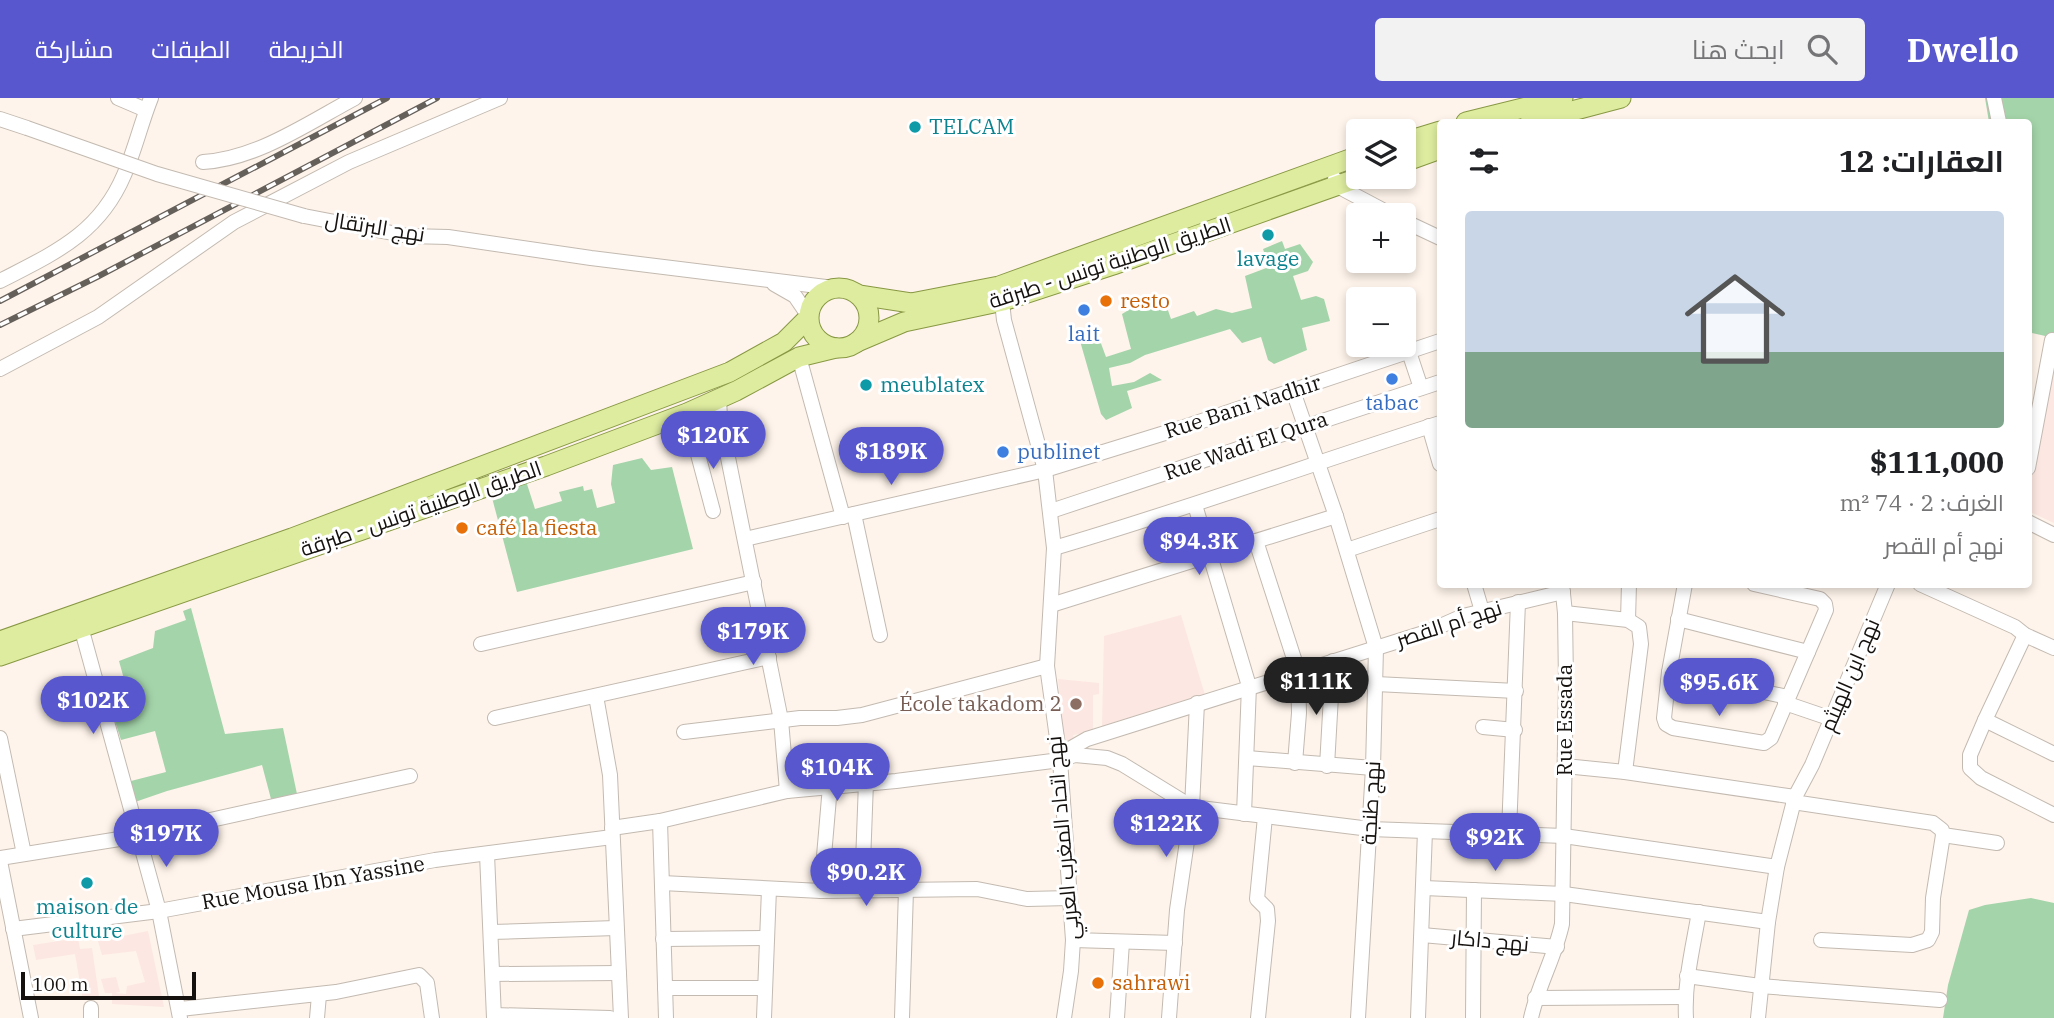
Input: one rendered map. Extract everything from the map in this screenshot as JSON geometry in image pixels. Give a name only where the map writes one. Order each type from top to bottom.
[{"type":"main road","points":[[1478,119],[1563,98]]},
{"type":"main road","points":[[1541,119],[1621,98]]},
{"type":"main road","points":[[1416,138],[1437,132]]},
{"type":"main road","points":[[1416,158],[1437,150]]},
{"type":"main road","name":"الطريق الوطنية تونس - طبرقة","points":[[859,295],[911,303],[1001,294],[1346,160]]},
{"type":"main road","name":"الطريق الوطنية تونس - طبرقة","points":[[857,342],[904,322],[1113,265],[1346,182]]},
{"type":"main road","points":[[834,288],[852,290],[859,295],[868,310],[869,319],[863,336],[851,346],[836,348],[820,342],[809,327],[808,316],[816,297],[834,288]]},
{"type":"main road","name":"الطريق الوطنية تونس - طبرقة","points":[[0,641],[292,538],[730,372],[784,342],[808,316]]},
{"type":"main road","name":"الطريق الوطنية تونس - طبرقة","points":[[0,656],[546,466],[687,413],[799,357],[836,348]]},
{"type":"street","points":[[0,281],[63,248],[89,228],[113,197],[125,174],[149,104],[118,98]]},
{"type":"street","points":[[203,162],[220,161],[257,150],[339,102],[355,98]]},
{"type":"street","points":[[0,369],[98,317],[234,222],[349,162],[500,98]]},
{"type":"street","points":[[1994,98],[1998,119]]},
{"type":"street","name":"نهج البرتقال","points":[[0,119],[157,174],[304,216],[408,236],[448,237],[834,288]]},
{"type":"street","points":[[1329,165],[1338,185],[1368,203]]},
{"type":"street","points":[[1416,227],[1437,237]]},
{"type":"street","name":"نهج البرتقال","points":[[763,279],[795,296],[808,316]]},
{"type":"street","name":"نهج اتحاد المغرب العربي","points":[[1001,294],[1004,320],[1045,470],[1051,511],[1054,548],[1047,666],[1059,758],[1073,940],[1072,971],[1064,1018]]},
{"type":"street","points":[[2032,447],[2052,340]]},
{"type":"street","name":"Rue Bani Nadhir","points":[[1416,350],[1437,342]]},
{"type":"street","points":[[799,357],[849,515],[880,635]]},
{"type":"street","name":"Rue Bani Nadhir","points":[[746,539],[1045,470],[1394,357]]},
{"type":"street","points":[[1411,357],[1421,388]]},
{"type":"street","name":"Rue Wadi El Qura","points":[[1051,511],[1437,383]]},
{"type":"street","name":"نهج طنجة","points":[[1293,391],[1347,550],[1376,648],[1370,830],[1358,1018]]},
{"type":"street","points":[[719,398],[720,418],[781,720],[787,791]]},
{"type":"street","points":[[687,413],[713,510]]},
{"type":"street","points":[[1054,548],[1195,505],[1435,425]]},
{"type":"street","points":[[1195,505],[1249,686],[1244,814]]},
{"type":"street","points":[[1051,605],[1336,516]]},
{"type":"street","points":[[1347,550],[1437,520]]},
{"type":"street","points":[[2032,524],[2054,535]]},
{"type":"street","points":[[1256,541],[1298,671],[1299,713],[1295,763]]},
{"type":"street","points":[[481,644],[754,582]]},
{"type":"street","points":[[1476,588],[1482,611]]},
{"type":"street","name":"نهج أم القصر","points":[[1059,758],[1087,738],[1376,648],[1482,611],[1562,588]]},
{"type":"street","name":"Rue Essada","points":[[1531,1018],[1535,998],[1558,947],[1562,924],[1565,613],[1562,588]]},
{"type":"street","points":[[1628,620],[1629,588]]},
{"type":"street","points":[[1684,588],[1664,721],[1673,729],[1767,742],[1826,610],[1823,602],[1769,588]]},
{"type":"street","name":"نهج ابن الهيثم","points":[[1758,1018],[1777,867],[1794,799],[1812,765],[1886,588]]},
{"type":"street","points":[[1929,588],[2054,648]]},
{"type":"street","points":[[1509,832],[1518,602]]},
{"type":"street","points":[[1565,613],[1628,620],[1639,627],[1642,639],[1626,772]]},
{"type":"street","points":[[1678,619],[1808,652]]},
{"type":"street","points":[[81,626],[159,911],[180,1014],[319,995],[419,975],[428,983],[432,1018]]},
{"type":"street","points":[[2025,635],[1970,755],[1970,768],[1981,778],[2054,815]]},
{"type":"street","points":[[495,718],[769,657]]},
{"type":"street","points":[[1327,766],[1333,661]]},
{"type":"street","points":[[684,732],[781,720],[862,715],[1047,666]]},
{"type":"street","points":[[1670,672],[1787,700],[1832,719]]},
{"type":"street","points":[[1376,684],[1516,691]]},
{"type":"street","points":[[596,696],[610,775],[621,1018]]},
{"type":"street","points":[[1170,1018],[1180,885],[1192,807],[1197,703]]},
{"type":"street","points":[[1985,720],[2054,754]]},
{"type":"street","points":[[1483,727],[1514,730]]},
{"type":"street","points":[[0,737],[24,854]]},
{"type":"street","name":"Rue Mousa Ibn Yassine","points":[[13,929],[159,911],[396,867],[612,833],[787,791],[1075,755],[1107,758],[1122,764],[1192,807]]},
{"type":"street","points":[[1247,758],[1373,768]]},
{"type":"street","points":[[1565,766],[1626,772],[1794,799],[1933,823],[1942,830],[1933,898],[1932,932],[1928,940],[1912,945],[1821,940]]},
{"type":"street","points":[[31,1018],[0,859],[138,835],[410,776]]},
{"type":"street","points":[[862,890],[866,782]]},
{"type":"street","points":[[821,891],[830,786]]},
{"type":"street","points":[[1192,807],[1370,830],[1509,832],[1564,836],[1777,867]]},
{"type":"street","points":[[1258,1018],[1268,921],[1267,909],[1257,899],[1265,817]]},
{"type":"street","points":[[660,821],[666,1018]]},
{"type":"street","points":[[1418,1018],[1425,831]]},
{"type":"street","points":[[1943,835],[1997,843]]},
{"type":"street","points":[[486,854],[494,1017],[610,1018]]},
{"type":"street","points":[[662,883],[769,890],[977,890],[1027,900],[1070,898]]},
{"type":"street","points":[[1424,888],[1564,894],[1768,922]]},
{"type":"street","points":[[764,1018],[769,890]]},
{"type":"street","points":[[902,1018],[906,890]]},
{"type":"street","points":[[1473,1018],[1474,890]]},
{"type":"street","points":[[1686,1018],[1687,976],[1699,912]]},
{"type":"street","points":[[491,932],[616,928]]},
{"type":"street","name":"نهج داكار","points":[[1422,935],[1558,947]]},
{"type":"street","points":[[663,939],[767,938]]},
{"type":"street","points":[[1073,940],[1175,943]]},
{"type":"street","points":[[1117,1018],[1122,942]]},
{"type":"street","points":[[493,974],[619,973]]},
{"type":"street","points":[[1687,976],[1760,986],[1940,1000]]},
{"type":"street","points":[[664,988],[765,988]]},
{"type":"street","points":[[317,1018],[319,995]]},
{"type":"street","points":[[1535,998],[1685,997]]},
{"type":"shaded area","points":[[2054,347],[2054,523],[2032,513],[2032,455]]},
{"type":"shaded area","points":[[1181,615],[1205,695],[1102,727],[1104,636]]},
{"type":"shaded area","name":"École takadom 2","points":[[1058,679],[1099,683],[1099,694],[1093,695],[1093,732],[1073,735],[1075,743],[1064,744]]},
{"type":"shaded area","points":[[148,931],[164,1007],[112,1004],[112,993],[105,993],[101,979],[116,977],[120,992],[115,993],[126,994],[127,986],[145,982],[136,951],[102,955],[98,941]]},
{"type":"shaded area","points":[[78,938],[80,949],[92,948],[99,996],[83,1000],[75,954],[36,960],[33,945]]},
{"type":"green space","points":[[1985,98],[2054,98],[2054,338],[2032,333],[2032,119],[1988,119]]},
{"type":"green space","points":[[1282,241],[1285,249],[1300,244],[1313,262],[1308,271],[1293,276],[1301,300],[1316,296],[1324,299],[1330,321],[1302,328],[1307,350],[1274,364],[1268,360],[1261,337],[1242,343],[1230,329],[1145,355],[1130,363],[1109,368],[1112,386],[1134,382],[1150,373],[1162,380],[1127,391],[1132,408],[1106,420],[1101,414],[1080,341],[1099,338],[1106,357],[1131,349],[1122,314],[1137,305],[1163,296],[1171,319],[1194,311],[1197,316],[1216,309],[1232,313],[1252,308],[1245,276],[1269,267],[1263,249]]},
{"type":"green space","points":[[642,458],[651,470],[672,467],[693,549],[517,592],[491,494],[526,481],[535,509],[562,501],[559,492],[583,486],[584,491],[592,489],[597,508],[615,503],[611,484],[613,465]]},
{"type":"green space","points":[[191,608],[225,734],[283,728],[297,794],[271,799],[262,765],[135,802],[131,781],[166,772],[155,731],[121,740],[107,696],[127,690],[119,661],[153,648],[155,631],[186,620],[183,611]]},
{"type":"green space","points":[[2031,898],[2054,903],[2054,1018],[1943,1018],[1948,985],[1969,910]]},
{"type":"railway","points":[[0,301],[387,98]]},
{"type":"railway","points":[[0,325],[97,277],[437,98]]},
{"type":"place","name":"TELCAM","points":[[915,127]]},
{"type":"place","name":"lavage","points":[[1268,235]]},
{"type":"place","name":"resto","points":[[1106,301]]},
{"type":"place","name":"lait","points":[[1084,310]]},
{"type":"place","name":"tabac","points":[[1392,379]]},
{"type":"place","name":"meublatex","points":[[866,385]]},
{"type":"place","name":"publinet","points":[[1003,452]]},
{"type":"place","name":"café la fiesta","points":[[462,528]]},
{"type":"place","name":"École takadom 2","points":[[1076,704]]},
{"type":"place","name":"maison de culture","points":[[87,883]]},
{"type":"place","name":"sahrawi","points":[[1098,983]]}]
